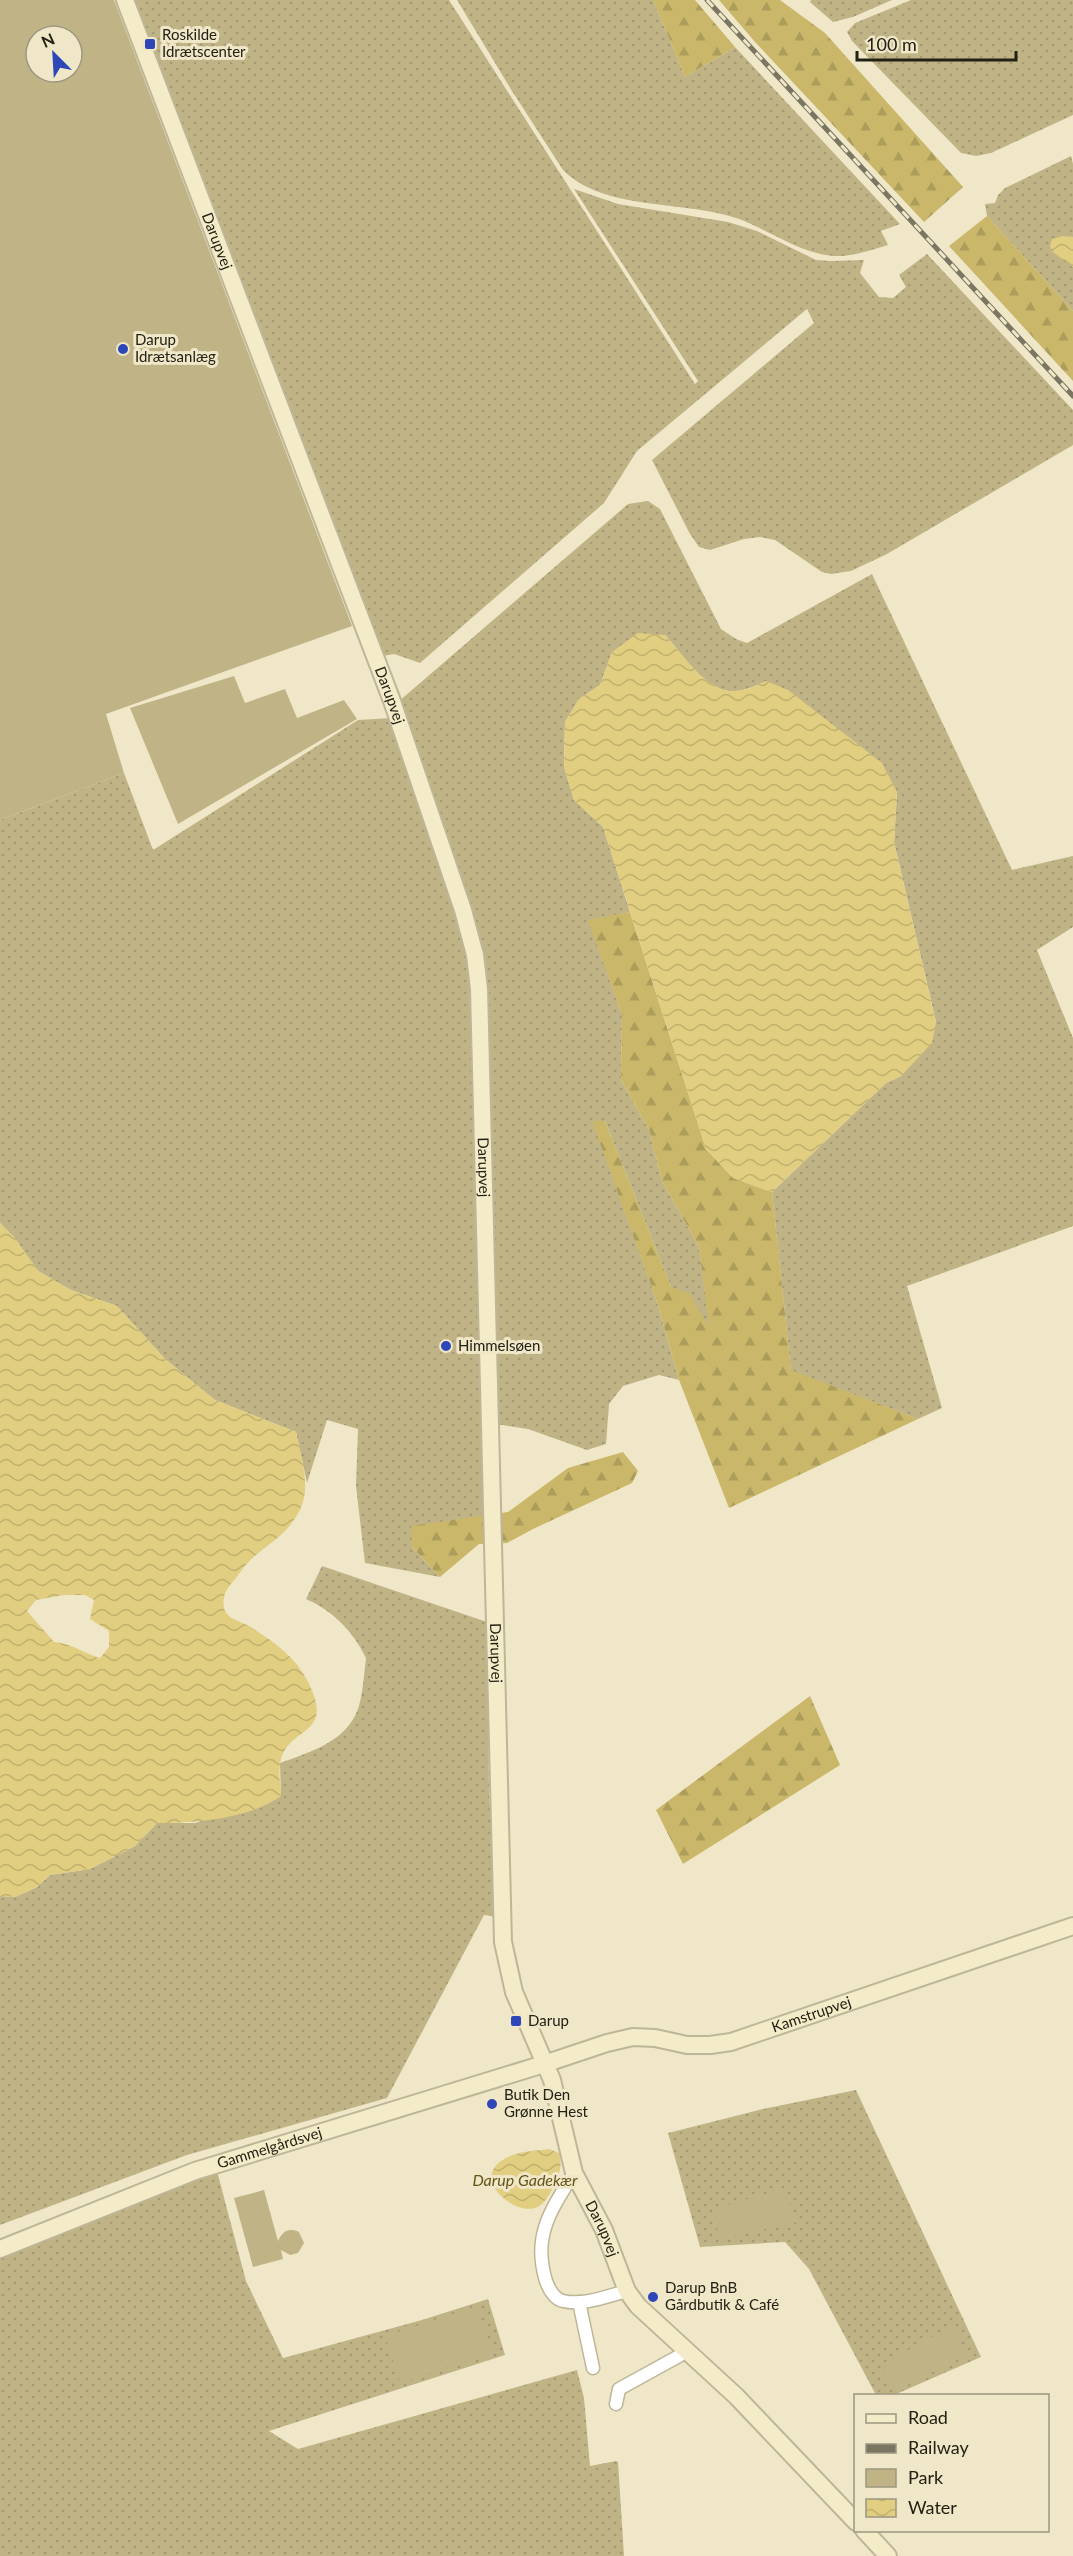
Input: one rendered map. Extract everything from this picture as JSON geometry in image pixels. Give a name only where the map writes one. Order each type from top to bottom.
[{"type":"street","name":"Darupvej","points":[[125,0],[392,700],[463,910],[475,955],[479,989],[503,1942],[514,1992],[552,2080],[574,2173],[604,2230],[627,2291],[638,2306],[736,2396],[854,2521]]},
{"type":"street","name":"Kamstrupvej","points":[[544,2064],[607,2043],[633,2037],[655,2038],[687,2045],[710,2046],[731,2042],[1073,1926]]},
{"type":"street","name":"Gammelgårdsvej","points":[[0,2249],[195,2171],[544,2064]]},
{"type":"street","points":[[574,2173],[548,2214],[543,2230],[541,2261],[547,2284],[561,2301],[579,2302],[627,2291]]},
{"type":"street","points":[[579,2302],[593,2368]]},
{"type":"street","points":[[616,2404],[619,2389],[680,2356],[686,2348]]},
{"type":"street","points":[[866,2532],[888,2556]]},
{"type":"green space","name":"Darup Idrætsanlæg","points":[[0,0],[114,0],[352,626],[106,714],[124,773],[0,820]]},
{"type":"green space","points":[[132,0],[449,0],[695,384],[698,381],[574,189],[618,204],[728,222],[757,231],[816,260],[864,260],[860,273],[879,297],[893,298],[906,287],[899,275],[927,254],[1073,410],[1073,445],[887,554],[851,571],[831,574],[822,572],[775,540],[760,537],[744,539],[710,550],[699,547],[652,460],[814,323],[807,309],[637,451],[604,503],[420,663],[394,654],[383,656]]},
{"type":"green space","points":[[457,0],[653,0],[685,77],[735,47],[900,224],[881,231],[888,245],[855,254],[834,256],[796,246],[736,218],[715,212],[621,198],[599,192],[580,183],[563,170]]},
{"type":"green space","points":[[653,0],[695,0],[735,47],[685,77]]},
{"type":"green space","points":[[719,0],[780,0],[825,33],[963,187],[924,222],[755,42]]},
{"type":"green space","points":[[811,0],[892,0],[853,17],[833,22],[810,2]]},
{"type":"green space","points":[[911,0],[1073,0],[1073,115],[991,153],[976,156],[961,153],[852,41],[847,32],[855,23]]},
{"type":"green space","points":[[1071,156],[1073,164],[1073,311],[987,216],[985,204],[995,203],[998,195],[1005,188]]},
{"type":"green space","points":[[987,216],[1073,311],[1073,381],[949,246]]},
{"type":"green space","points":[[648,501],[660,509],[721,629],[747,643],[872,574],[1012,870],[1073,856],[1073,927],[1037,950],[1073,1038],[1073,1226],[907,1286],[942,1408],[918,1419],[791,1371],[772,1192],[886,1083],[901,1076],[936,1022],[894,842],[897,792],[766,681],[751,688],[734,691],[715,686],[699,674],[665,635],[612,652],[600,685],[579,699],[565,722],[564,767],[574,800],[603,827],[630,912],[589,921],[622,1015],[621,1080],[649,1130],[662,1181],[699,1247],[710,1328],[671,1287],[605,1121],[593,1121],[658,1305],[679,1380],[659,1375],[623,1386],[609,1404],[606,1444],[587,1450],[528,1429],[496,1424],[487,991],[398,702],[628,504]]},
{"type":"green space","points":[[234,676],[245,703],[285,689],[297,718],[344,700],[357,719],[178,824],[130,708]]},
{"type":"green space","points":[[392,718],[470,951],[486,1515],[412,1547],[440,1577],[365,1563],[356,1486],[358,1429],[327,1420],[307,1483],[296,1432],[215,1400],[165,1359],[117,1306],[71,1290],[38,1271],[14,1237],[0,1223],[0,820],[124,773],[153,850],[358,720]]},
{"type":"green space","points":[[630,912],[706,1149],[733,1178],[772,1192],[791,1370],[918,1419],[729,1508],[679,1380],[658,1305],[592,1121],[605,1121],[671,1287],[690,1294],[709,1327],[699,1247],[662,1181],[649,1130],[621,1080],[622,1015],[588,920]]},
{"type":"green space","points":[[623,1452],[638,1471],[632,1483],[507,1543],[479,1544],[440,1577],[412,1547],[411,1526],[508,1512],[568,1468]]},
{"type":"green space","points":[[322,1566],[487,1622],[489,1792],[497,1917],[484,1915],[387,2098],[187,2155],[0,2225],[0,1896],[15,1897],[37,1887],[50,1875],[90,1869],[135,1846],[157,1823],[195,1823],[281,1796],[280,1763],[315,1750],[336,1738],[352,1720],[361,1697],[366,1658],[361,1648],[341,1623],[325,1609],[306,1599]]},
{"type":"green space","points":[[810,1696],[840,1765],[683,1864],[656,1810]]},
{"type":"green space","points":[[856,2090],[981,2357],[896,2394],[875,2394],[809,2269],[785,2242],[700,2247],[668,2133],[763,2109]]},
{"type":"green space","points":[[217,2171],[246,2281],[283,2358],[422,2320],[488,2299],[505,2355],[269,2431],[298,2449],[577,2370],[584,2398],[590,2466],[618,2462],[624,2556],[0,2556],[0,2258],[105,2212]]},
{"type":"green space","points":[[782,2189],[798,2222],[719,2239],[714,2209]]},
{"type":"green space","points":[[264,2190],[278,2241],[281,2235],[292,2230],[299,2232],[304,2243],[298,2253],[290,2255],[281,2250],[283,2259],[253,2267],[234,2198]]},
{"type":"green space","points":[[477,2306],[492,2353],[400,2383],[385,2336]]},
{"type":"green space","points":[[953,2326],[967,2354],[894,2392],[880,2365]]},
{"type":"water","points":[[1063,236],[1073,237],[1073,267],[1053,252],[1050,246],[1052,239]]},
{"type":"water","points":[[638,633],[665,635],[699,674],[724,690],[751,688],[766,681],[788,690],[882,763],[897,792],[894,842],[936,1023],[932,1043],[901,1076],[886,1083],[772,1192],[733,1178],[706,1149],[603,827],[574,800],[564,767],[565,722],[579,699],[600,685],[612,652]]},
{"type":"water","points":[[0,1223],[14,1237],[38,1271],[71,1290],[117,1306],[165,1359],[215,1400],[296,1432],[305,1478],[303,1503],[288,1527],[251,1560],[230,1585],[225,1594],[224,1606],[229,1616],[281,1648],[295,1663],[307,1680],[315,1699],[317,1712],[314,1722],[284,1751],[279,1768],[281,1796],[268,1804],[238,1815],[221,1818],[157,1823],[135,1846],[90,1869],[50,1875],[37,1887],[15,1897],[0,1896]],"holes":[[[64,1595],[85,1595],[94,1600],[90,1619],[109,1631],[109,1647],[100,1658],[66,1644],[54,1642],[27,1611],[36,1600]]]},
{"type":"water","name":"Darup Gadekær","points":[[549,2149],[559,2153],[559,2175],[541,2205],[526,2209],[515,2206],[498,2192],[492,2183],[492,2174],[496,2165],[508,2157]]},
{"type":"railway","points":[[707,0],[1073,396]]},
{"type":"place","name":"Roskilde Idrætscenter","points":[[150,44]]},
{"type":"place","name":"Darup Idrætsanlæg","points":[[123,349]]},
{"type":"place","name":"Himmelsøen","points":[[446,1346]]},
{"type":"place","name":"Darup","points":[[516,2021]]},
{"type":"place","name":"Butik Den Grønne Hest","points":[[492,2104]]},
{"type":"place","name":"Darup BnB Gårdbutik & Café","points":[[653,2297]]}]
